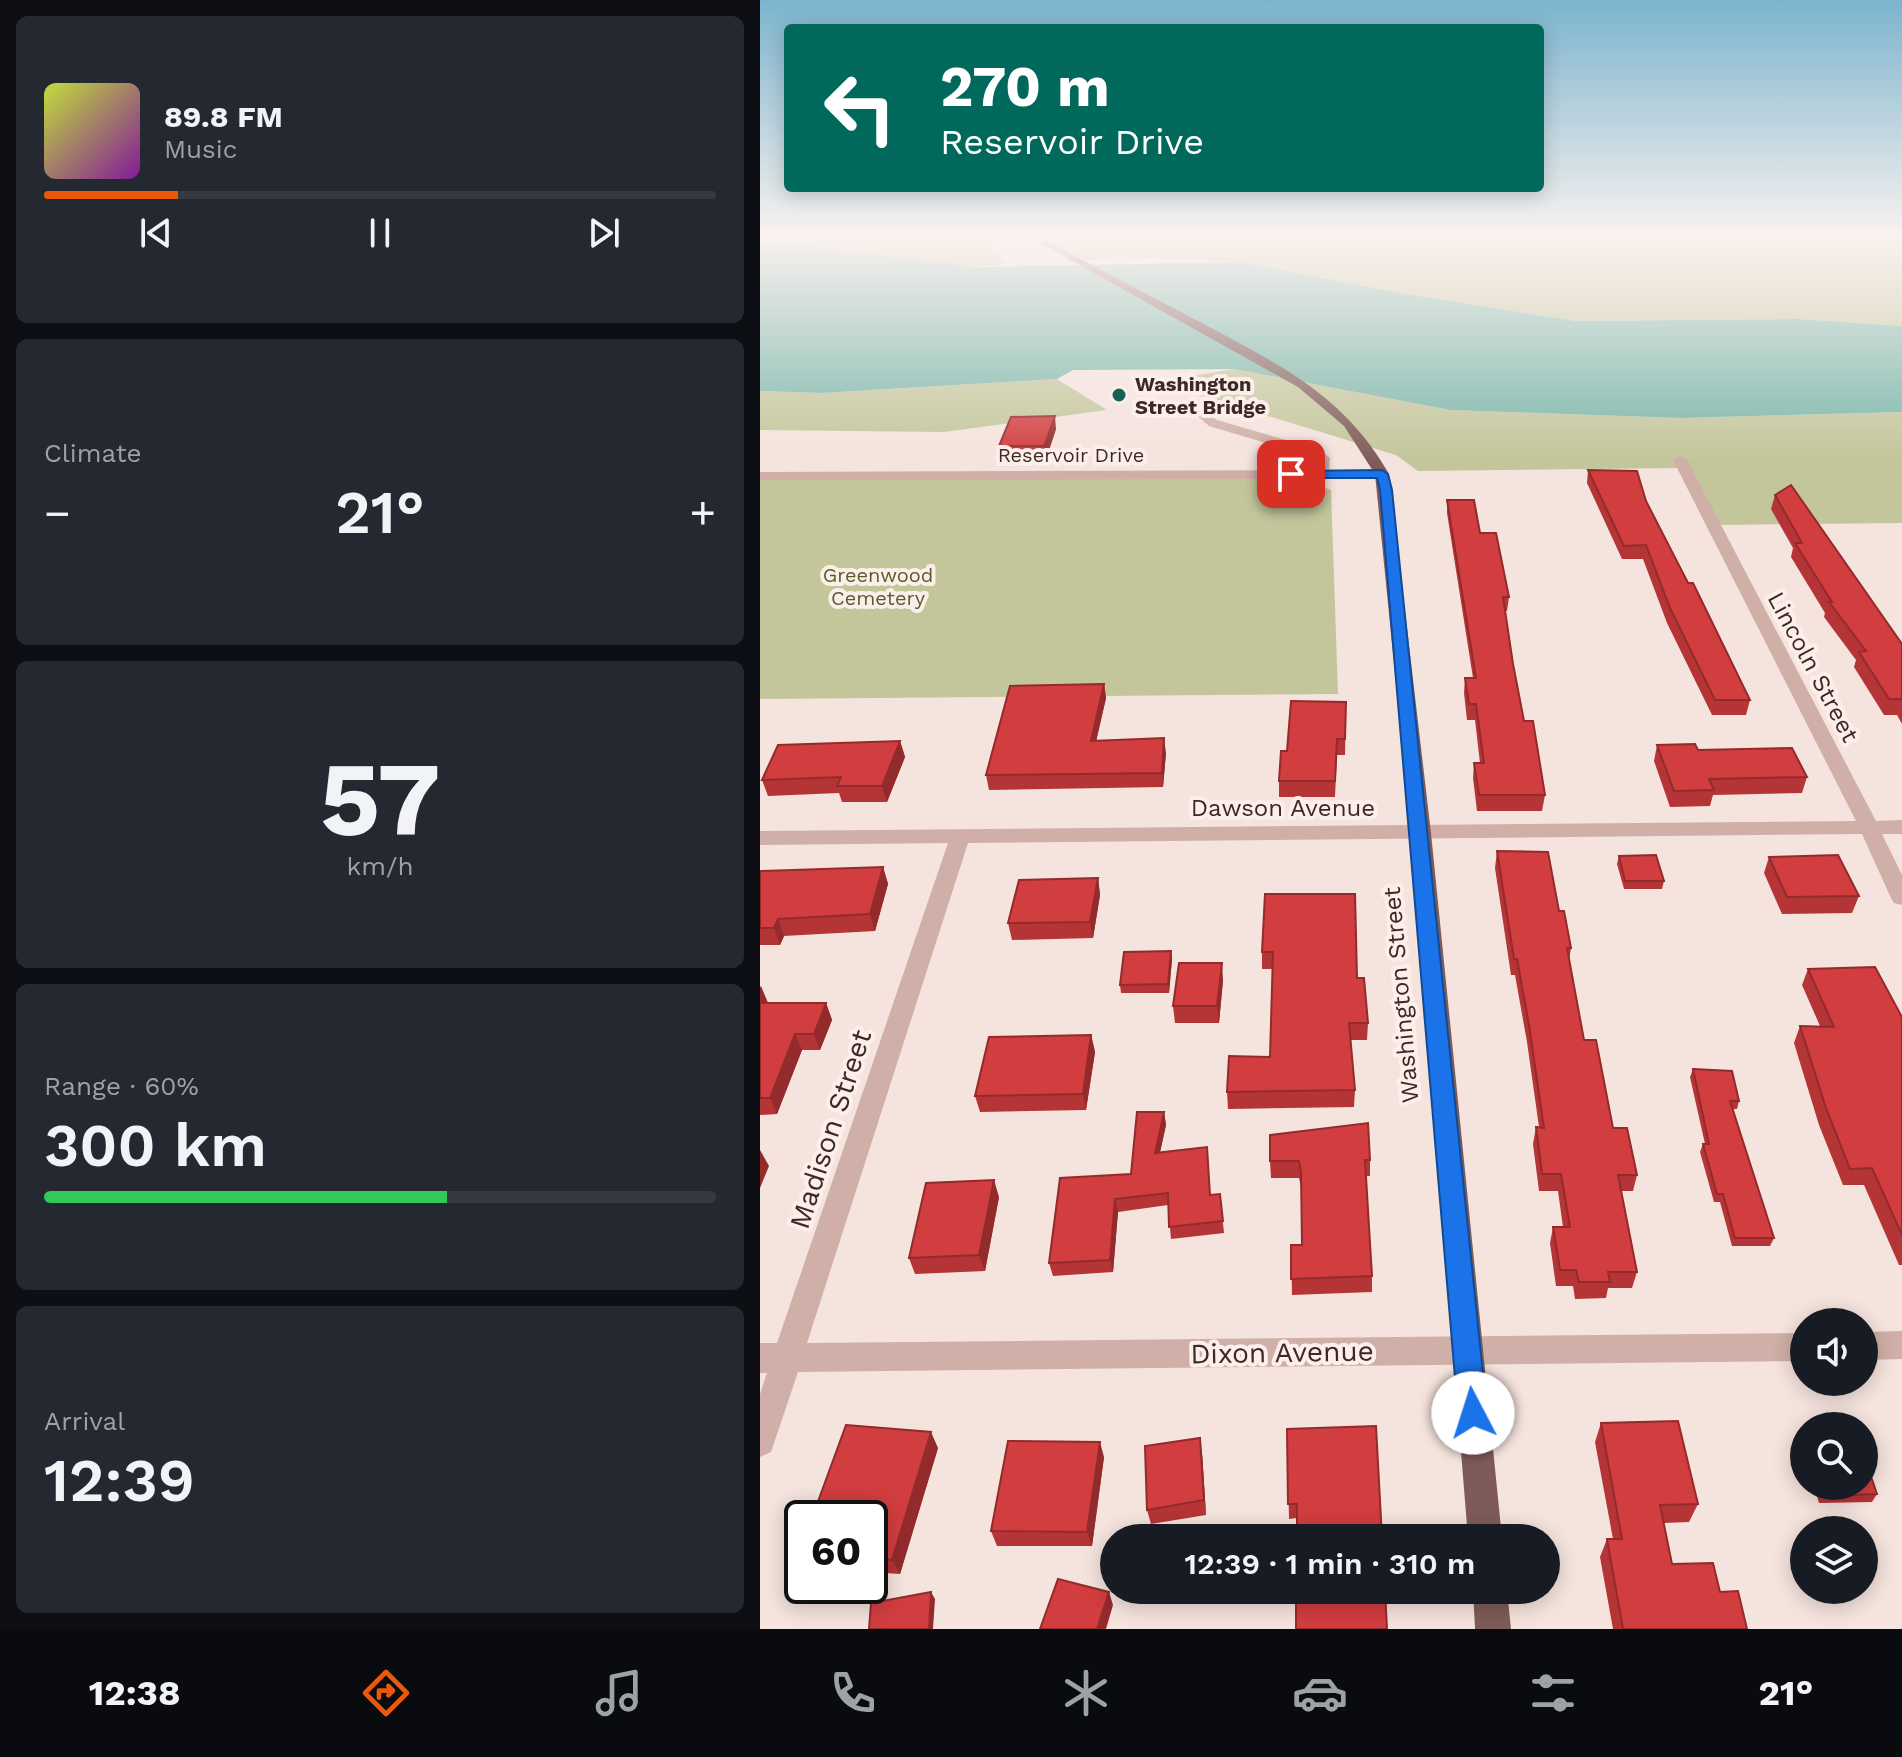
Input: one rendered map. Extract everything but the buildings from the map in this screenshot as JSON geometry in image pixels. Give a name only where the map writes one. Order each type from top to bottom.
[{"type":"main road","name":"Washington Street","points":[[1170,311],[1292,378],[1336,411],[1369,449],[1382,474],[1421,833],[1484,1524]]},
{"type":"main road","points":[[1491,1604],[1493,1629]]},
{"type":"street","points":[[1199,412],[1213,423],[1315,453],[1323,458],[1320,475]]},
{"type":"street","name":"Lincoln Street","points":[[1680,460],[1902,898]]},
{"type":"street","name":"Reservoir Drive","points":[[760,476],[1382,474]]},
{"type":"street","name":"Dawson Avenue","points":[[760,838],[1902,827]]},
{"type":"street","name":"Madison Street","points":[[760,1441],[774,1357],[960,837]]},
{"type":"street","points":[[1878,1346],[1902,1345]]},
{"type":"street","name":"Dixon Avenue","points":[[774,1357],[1790,1347]]},
{"type":"green space","points":[[1513,311],[1902,311],[1902,326],[1798,319],[1576,321]]},
{"type":"green space","points":[[1234,369],[1450,410],[1681,418],[1902,412],[1902,523],[1712,525],[1679,468],[1418,471],[1396,455],[1157,382]]},
{"type":"green space","points":[[1057,379],[1107,410],[944,432],[760,430],[760,391],[822,393]]},
{"type":"green space","name":"Greenwood Cemetery","points":[[1279,472],[1331,490],[1338,694],[760,699],[760,477]]},
{"type":"water","points":[[760,311],[1513,311],[1576,321],[1798,319],[1902,326],[1902,412],[1681,418],[1450,410],[1234,369],[1073,370],[1057,379],[822,393],[760,391]]},
{"type":"place","name":"Washington Street Bridge","points":[[1119,395]]},
{"type":"route","points":[[1291,474],[1382,474],[1386,490],[1421,833],[1473,1413]]}]
